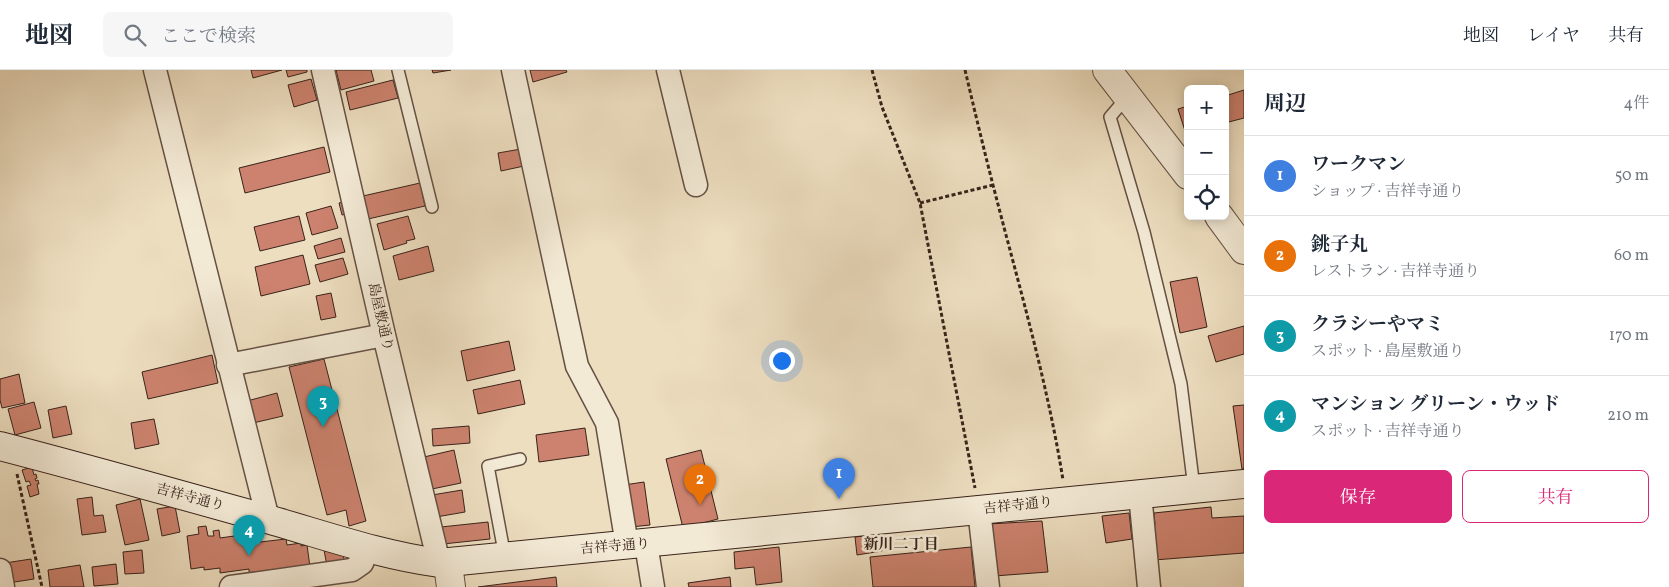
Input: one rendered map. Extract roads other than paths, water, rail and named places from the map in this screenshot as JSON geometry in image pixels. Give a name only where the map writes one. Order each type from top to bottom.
[{"type":"main road","points":[[1107,70],[1184,170]]},
{"type":"main road","points":[[1222,220],[1244,250]]},
{"type":"main road","name":"吉祥寺通り","points":[[6,447],[268,519],[446,571],[505,558],[1244,484]]},
{"type":"street","points":[[154,70],[268,519]]},
{"type":"street","name":"島屋敷通り","points":[[323,70],[384,335],[446,571]]},
{"type":"street","points":[[513,70],[578,366],[607,423],[637,545],[653,587]]},
{"type":"street","points":[[668,70],[696,186]]},
{"type":"street","points":[[228,365],[384,335]]},
{"type":"street","points":[[1140,494],[1150,587]]},
{"type":"street","points":[[979,510],[988,587]]},
{"type":"street","points":[[231,587],[352,570],[362,563],[368,549]]},
{"type":"street","points":[[0,570],[3,587]]},
{"type":"lane","points":[[398,70],[432,207]]},
{"type":"lane","points":[[1128,96],[1110,117],[1144,232],[1181,384],[1194,488]]},
{"type":"lane","points":[[505,558],[488,466],[520,459]]},
{"type":"place","name":"クラシーやマミ","points":[[323,427]]},
{"type":"place","name":"ワークマン","points":[[839,499]]},
{"type":"place","name":"銚子丸","points":[[700,505]]},
{"type":"place","name":"マンション グリーン・ウッド","points":[[249,556]]},
{"type":"district","name":"新川二丁目","points":[[901,545]]}]
